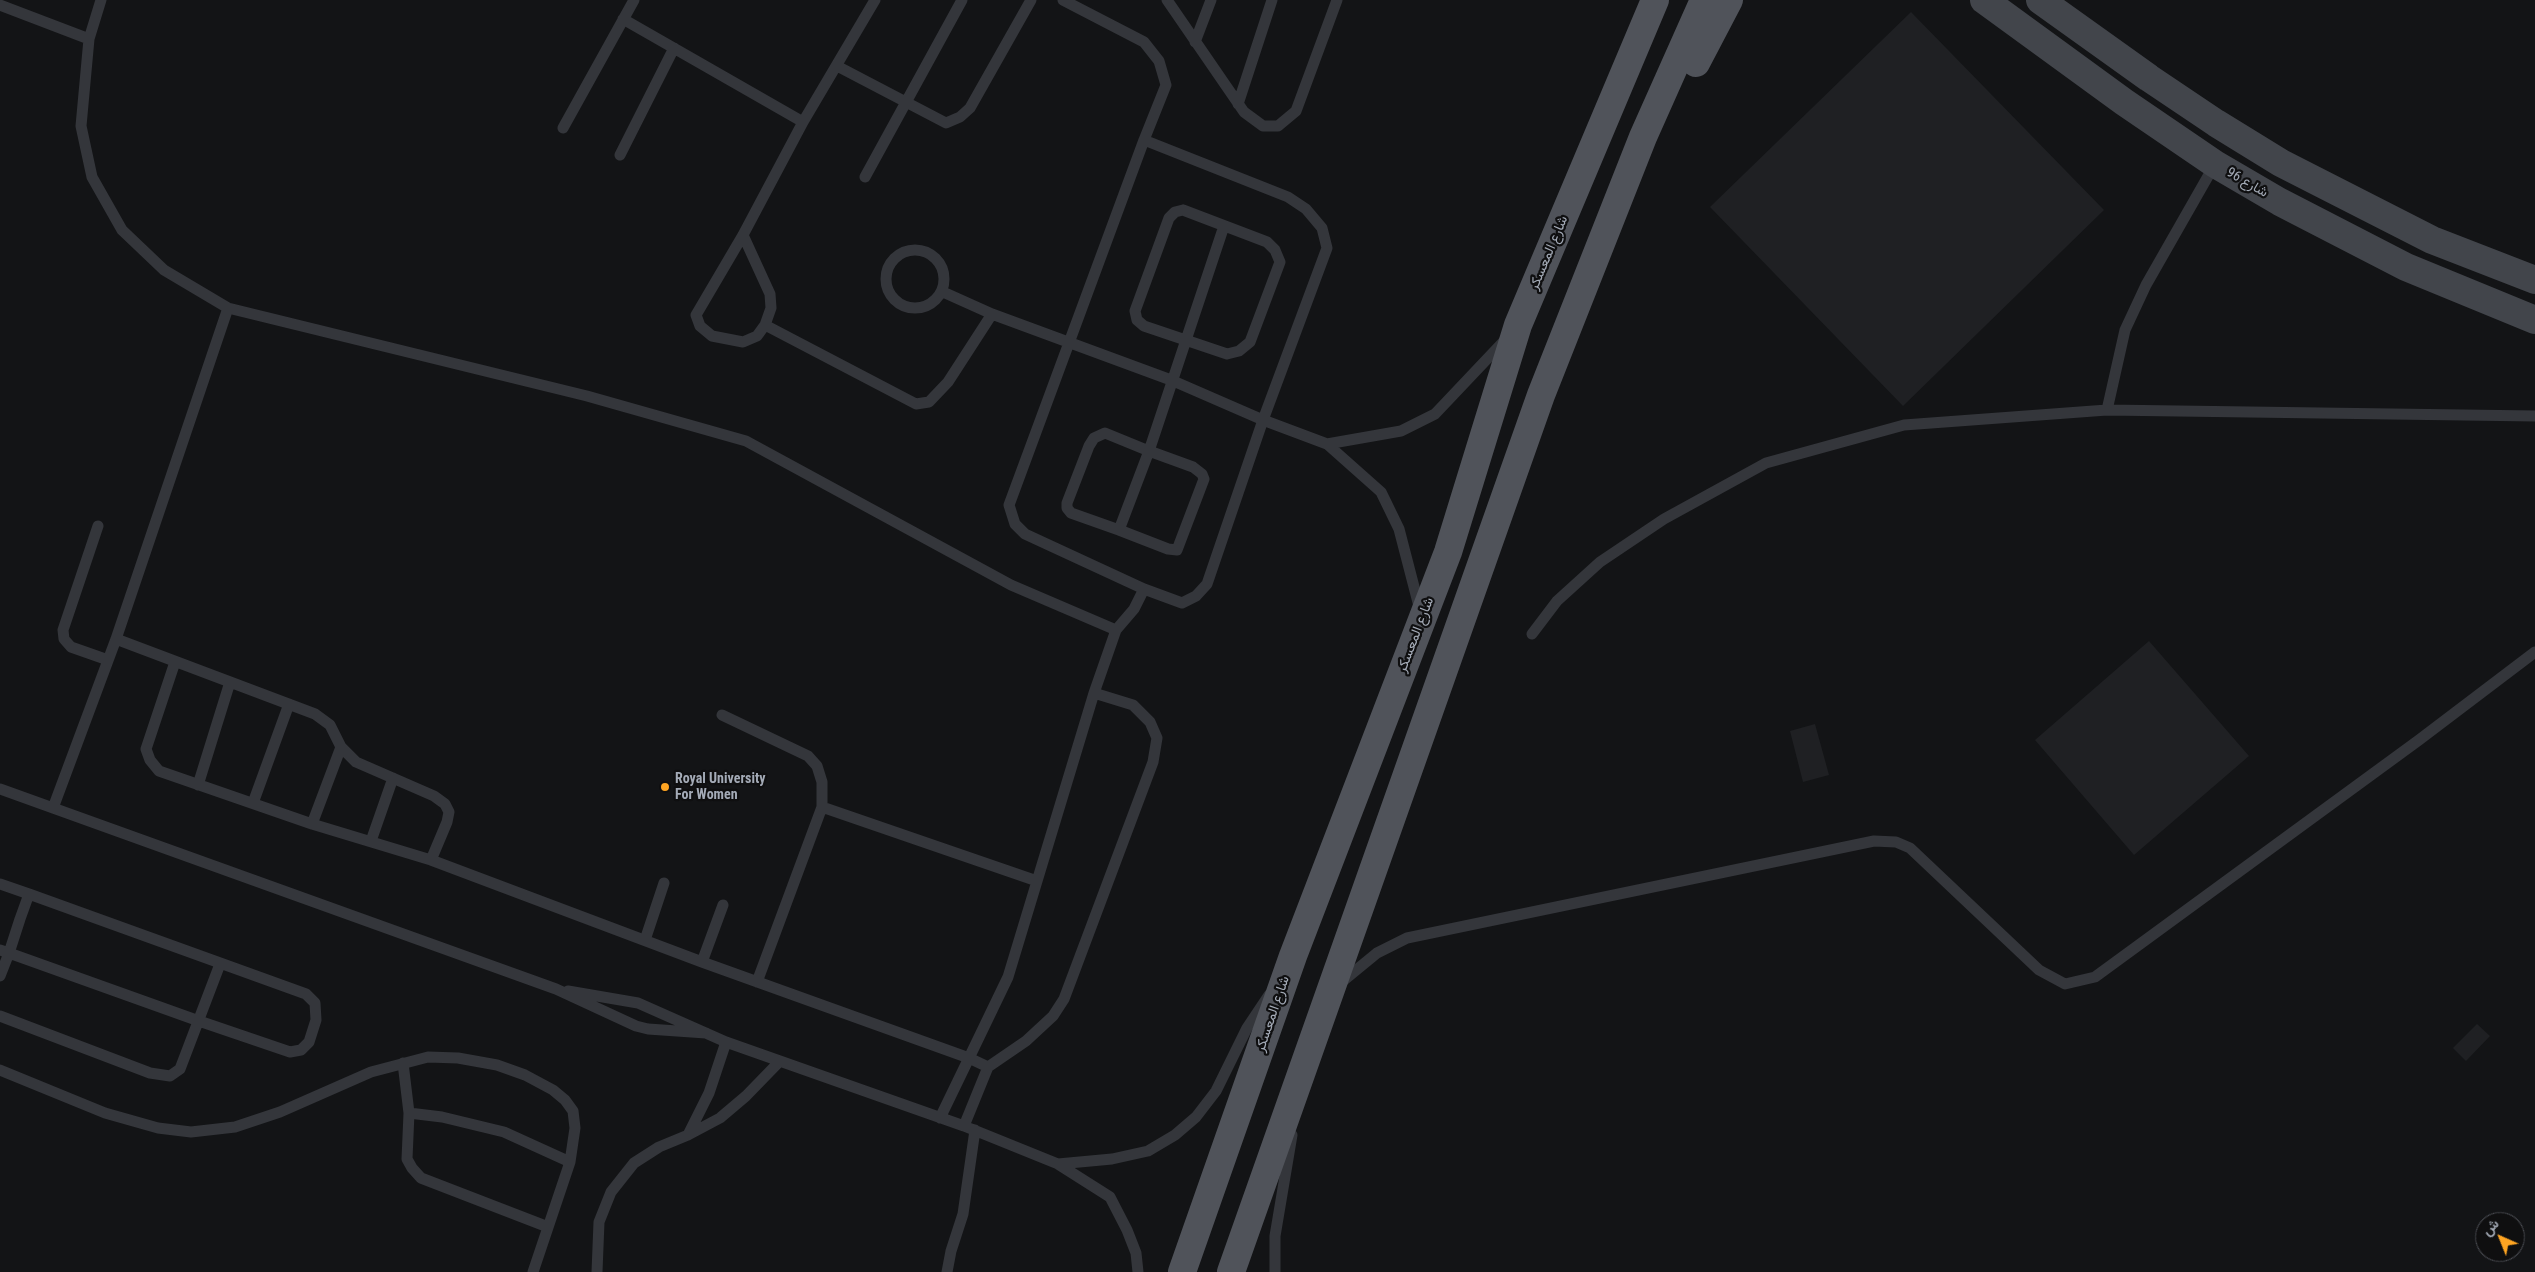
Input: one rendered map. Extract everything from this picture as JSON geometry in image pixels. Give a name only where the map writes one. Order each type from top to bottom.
[{"type":"main road","name":"شارع المعسكر","points":[[1182,1272],[1294,956],[1448,552],[1518,325],[1655,0]]},
{"type":"main road","points":[[1231,1272],[1541,395],[1643,137],[1704,0]]},
{"type":"main road","points":[[1643,137],[1686,83],[1715,23],[1729,0]]},
{"type":"street","name":"شارع 96","points":[[1984,0],[2124,102],[2215,164],[2280,202],[2406,267],[2535,320]]},
{"type":"street","points":[[2040,0],[2149,78],[2216,123],[2281,163],[2432,240],[2535,280]]},
{"type":"lane","points":[[101,0],[89,39],[81,126],[92,177],[122,230],[164,270],[228,308],[587,396],[746,441],[1011,585],[1116,630]]},
{"type":"lane","points":[[563,128],[634,0]]},
{"type":"lane","points":[[743,235],[770,294],[771,308],[765,325],[757,336],[743,342],[712,336],[700,326],[696,315],[743,235],[803,122],[875,0]]},
{"type":"lane","points":[[865,176],[962,0]]},
{"type":"lane","points":[[837,66],[906,104],[946,123],[960,117],[970,108],[1031,0]]},
{"type":"lane","points":[[1063,0],[1144,42],[1159,61],[1166,85],[1144,140],[1009,505],[1014,524],[1025,534],[1144,589],[1182,603],[1196,596],[1208,584],[1263,420],[1327,248],[1322,228],[1306,209],[1288,197],[1144,140]]},
{"type":"lane","points":[[1166,0],[1244,112],[1263,126],[1278,126],[1296,111],[1337,0]]},
{"type":"lane","points":[[1195,42],[1211,0]]},
{"type":"lane","points":[[1238,104],[1272,0]]},
{"type":"lane","points":[[0,5],[89,39]]},
{"type":"lane","points":[[623,19],[803,122]]},
{"type":"lane","points":[[620,155],[674,48]]},
{"type":"lane","points":[[2107,410],[2124,330],[2146,285],[2215,164]]},
{"type":"lane","points":[[1183,210],[1267,242],[1275,250],[1280,262],[1250,342],[1239,352],[1227,354],[1186,340],[1144,326],[1136,320],[1135,311],[1169,218],[1175,212],[1183,210]]},
{"type":"lane","points":[[1119,530],[1149,452],[1171,380],[1224,226]]},
{"type":"lane","points":[[919,249],[936,257],[945,274],[943,292],[930,306],[912,309],[895,302],[886,285],[888,267],[901,253],[919,249]]},
{"type":"lane","points":[[943,292],[992,314],[1171,380],[1263,420],[1327,444],[1381,492],[1399,529],[1422,620]]},
{"type":"lane","points":[[53,808],[116,639],[228,308]]},
{"type":"lane","points":[[765,325],[916,404],[929,402],[948,382],[992,314]]},
{"type":"lane","points":[[1327,444],[1401,431],[1434,414],[1518,325]]},
{"type":"lane","points":[[1532,634],[1558,601],[1600,562],[1664,519],[1766,463],[1904,425],[2107,410],[2535,416]]},
{"type":"lane","points":[[1105,433],[1149,452],[1193,468],[1202,474],[1204,479],[1177,550],[1168,549],[1071,513],[1067,508],[1070,495],[1089,446],[1094,438],[1105,433]]},
{"type":"lane","points":[[98,526],[62,630],[64,639],[71,647],[108,660]]},
{"type":"lane","points":[[940,1118],[1008,977],[1094,692],[1116,630],[1134,609],[1144,589]]},
{"type":"lane","points":[[116,639],[315,714],[330,725],[341,747],[356,762],[434,796],[445,804],[449,812],[447,822],[431,860]]},
{"type":"lane","points":[[1329,993],[1377,953],[1407,938],[1874,841],[1896,842],[1910,848],[2039,970],[2065,984],[2095,977],[2419,740],[2535,652]]},
{"type":"lane","points":[[175,662],[146,750],[150,760],[159,771],[312,824],[431,860],[702,962],[969,1058],[988,1067]]},
{"type":"lane","points":[[198,785],[230,682]]},
{"type":"lane","points":[[964,1126],[988,1067],[1026,1041],[1053,1016],[1064,999],[1153,762],[1157,738],[1150,722],[1133,705],[1094,692]]},
{"type":"lane","points":[[253,803],[290,704]]},
{"type":"lane","points":[[722,714],[808,756],[816,766],[822,782],[822,807],[757,982]]},
{"type":"lane","points":[[312,824],[341,747]]},
{"type":"lane","points":[[371,842],[393,778]]},
{"type":"lane","points":[[0,789],[556,989],[636,1026],[648,1029],[706,1033]]},
{"type":"lane","points":[[822,807],[1037,881]]},
{"type":"lane","points":[[645,940],[664,883]]},
{"type":"lane","points":[[0,884],[306,994],[315,1003],[316,1020],[309,1042],[301,1050],[290,1052],[4,951]]},
{"type":"lane","points":[[0,976],[4,951],[29,894]]},
{"type":"lane","points":[[702,962],[723,905]]},
{"type":"lane","points":[[1058,1164],[1112,1160],[1148,1151],[1175,1135],[1196,1117],[1216,1091],[1247,1028],[1294,956]]},
{"type":"lane","points":[[0,1016],[150,1073],[170,1076],[180,1070],[220,964]]},
{"type":"lane","points":[[556,989],[638,1003],[726,1042],[975,1130],[1058,1164],[1110,1197],[1136,1253],[1138,1272]]},
{"type":"lane","points":[[688,1135],[708,1093],[726,1042]]},
{"type":"lane","points":[[0,1070],[105,1113],[158,1128],[191,1132],[235,1127],[280,1112],[371,1072],[428,1057],[458,1058],[506,1068],[525,1075],[553,1090],[573,1111],[575,1128],[570,1162],[533,1272]]},
{"type":"lane","points":[[1275,1272],[1273,1255],[1280,1194],[1307,1057]]},
{"type":"lane","points":[[597,1272],[599,1222],[611,1192],[634,1163],[659,1147],[688,1135],[720,1118],[746,1096],[779,1062]]},
{"type":"lane","points":[[403,1063],[409,1113],[406,1159],[421,1178],[548,1227]]},
{"type":"lane","points":[[409,1113],[442,1117],[504,1132],[570,1162]]},
{"type":"lane","points":[[947,1272],[950,1251],[963,1214],[975,1130]]},
{"type":"shaded area","points":[[1911,12],[2104,210],[1903,406],[1710,207]]},
{"type":"shaded area","points":[[2149,641],[2249,756],[2134,855],[2035,740]]},
{"type":"shaded area","points":[[1815,724],[1829,775],[1803,782],[1790,731]]},
{"type":"shaded area","points":[[2477,1024],[2490,1036],[2466,1061],[2453,1048]]},
{"type":"place","name":"Royal University For Women","points":[[665,787]]}]
